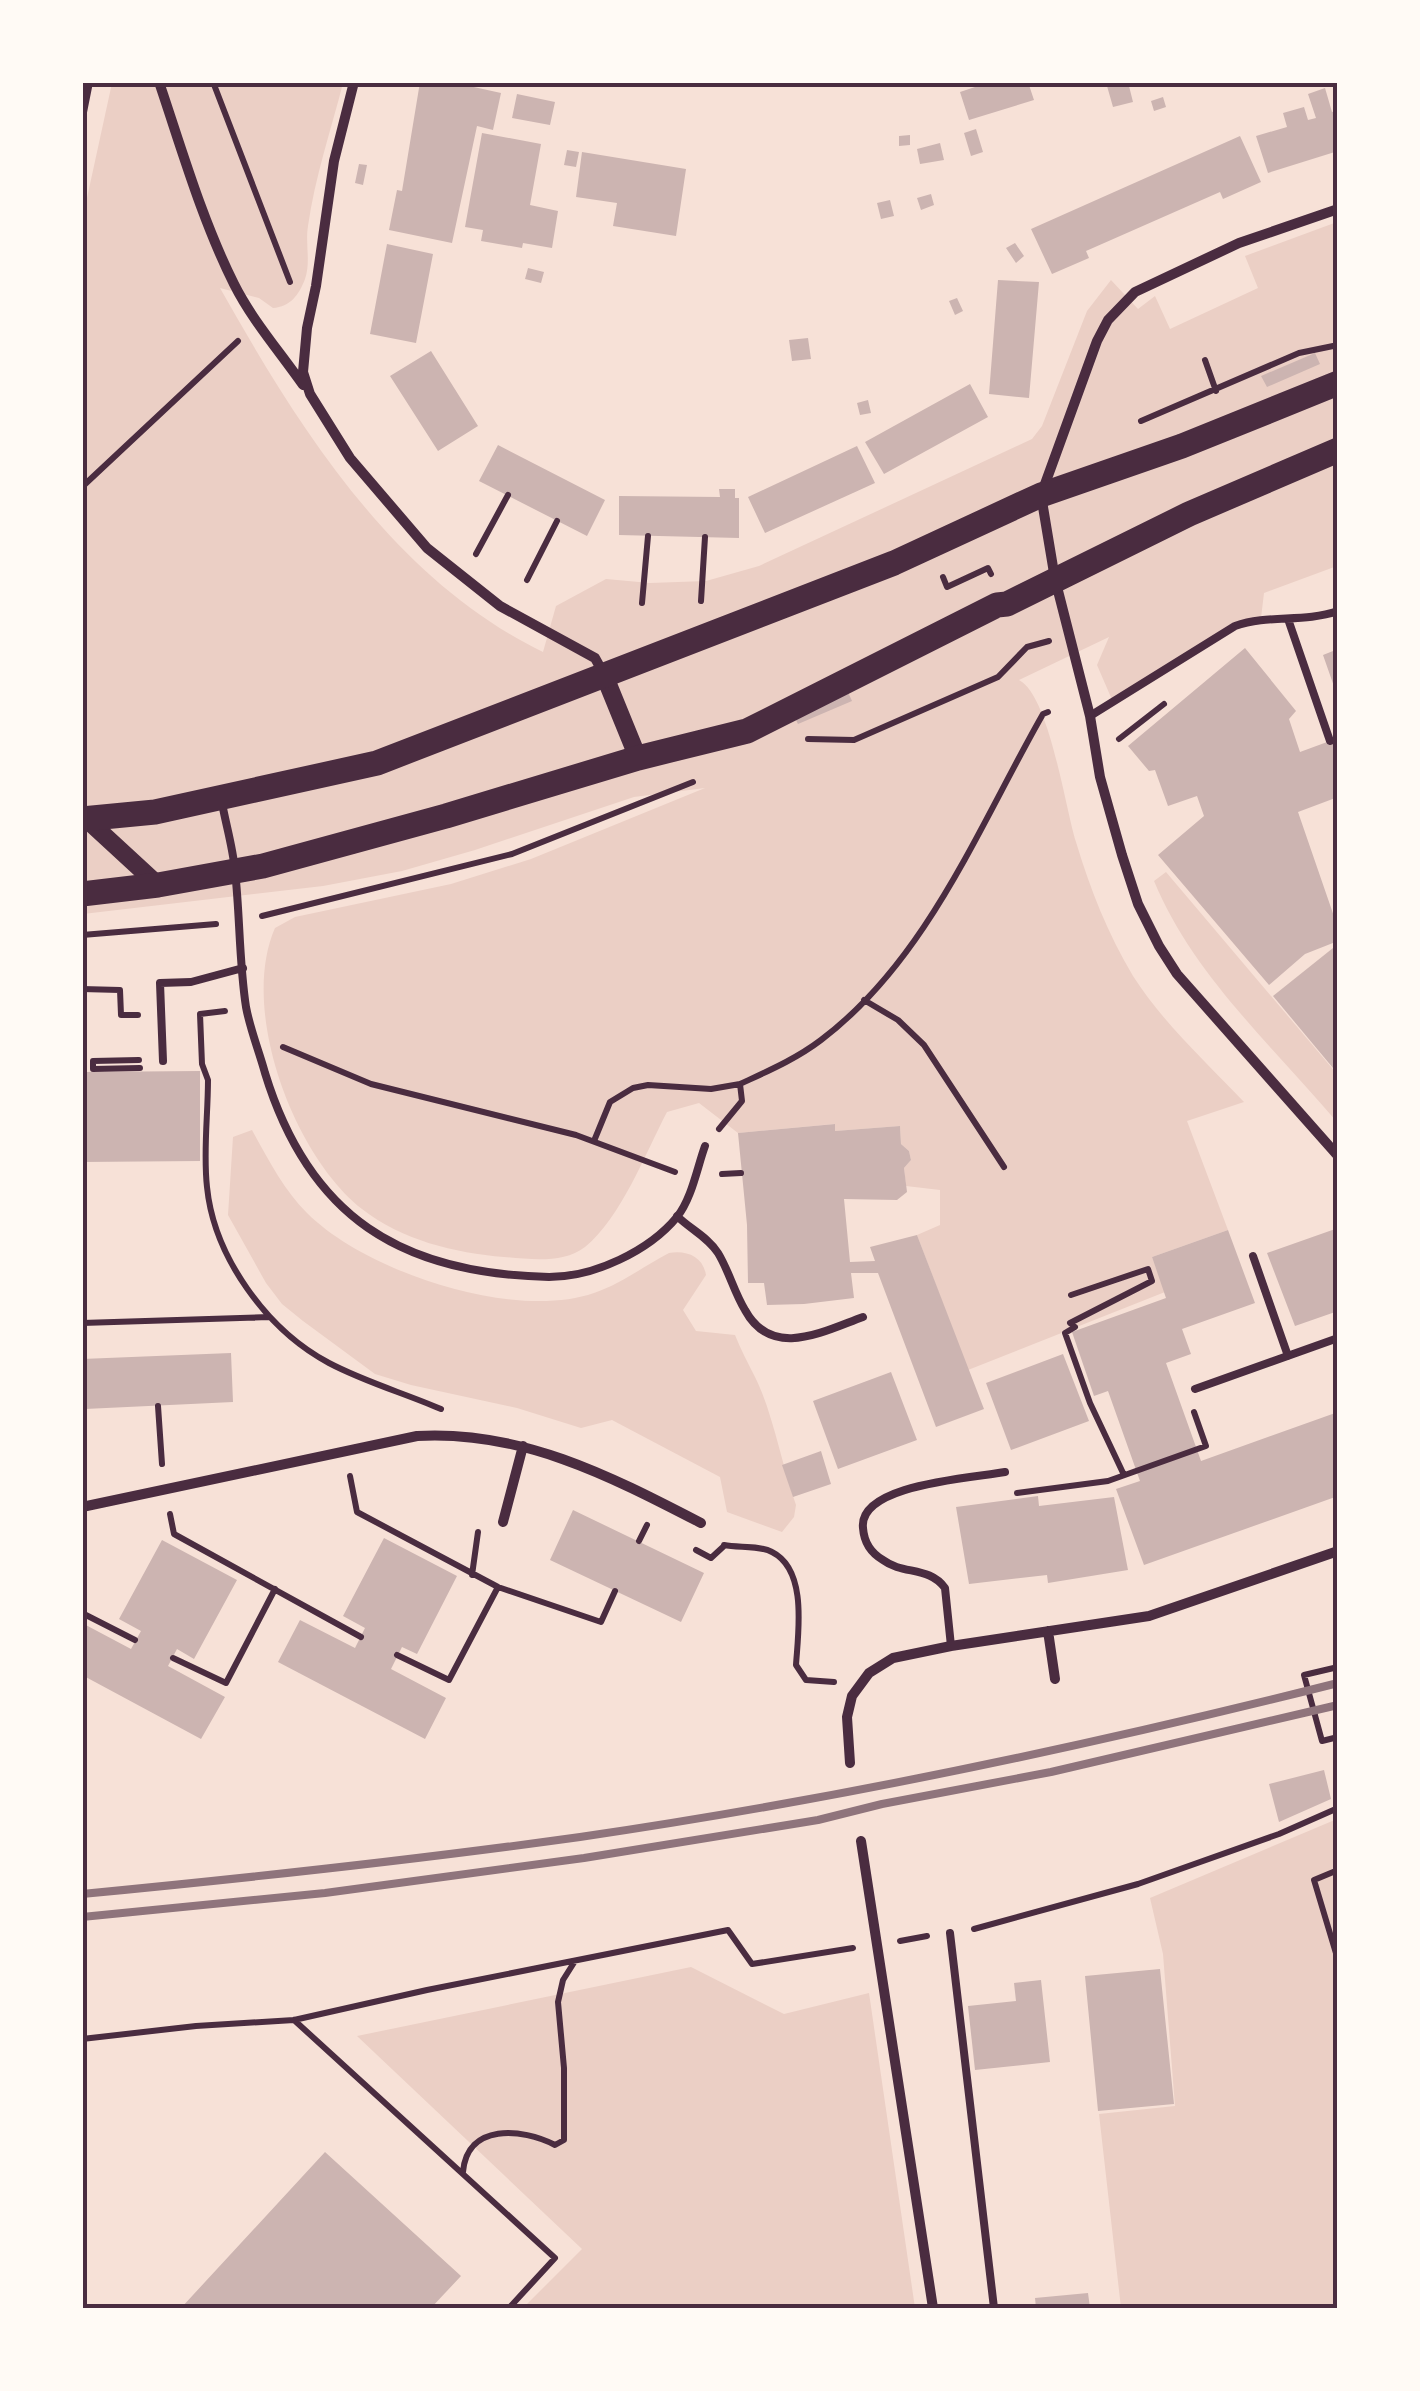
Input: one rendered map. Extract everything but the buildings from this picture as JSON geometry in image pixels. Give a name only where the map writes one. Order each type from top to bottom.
[{"type":"main road","points":[[84,818],[155,812],[377,763],[894,564],[1040,495],[1182,446],[1338,383]]},
{"type":"main road","points":[[82,894],[235,870],[446,816],[638,758],[746,731],[1189,514],[1338,450]]},
{"type":"street","points":[[82,112],[88,82]]},
{"type":"street","points":[[159,82],[210,230],[234,284],[350,458],[428,548],[500,606],[595,658],[638,758]]},
{"type":"street","points":[[310,394],[303,372],[306,328],[334,162],[354,82]]},
{"type":"street","points":[[1338,209],[1239,243],[1150,284],[1126,300],[1097,340],[1040,495],[1100,777],[1138,904],[1159,946],[1202,1006],[1338,1156]]},
{"type":"street","points":[[84,818],[158,885]]},
{"type":"street","points":[[82,1507],[417,1436],[465,1435],[523,1446],[602,1472],[701,1523]]},
{"type":"street","points":[[503,1522],[523,1446]]},
{"type":"street","points":[[850,1763],[847,1717],[859,1684],[892,1658],[1149,1616],[1338,1551]]},
{"type":"street","points":[[1048,1631],[1055,1679]]},
{"type":"street","points":[[862,1841],[932,2308]]},
{"type":"lane","points":[[1090,716],[1235,626],[1261,618],[1316,618],[1338,611]]},
{"type":"lane","points":[[1288,619],[1330,741]]},
{"type":"lane","points":[[221,799],[235,870],[236,922],[246,1008],[253,1032],[285,1129],[306,1168],[354,1220],[402,1248],[441,1260],[506,1273],[569,1276],[615,1262],[677,1216],[705,1146]]},
{"type":"lane","points":[[163,1061],[160,983],[191,982],[243,968]]},
{"type":"lane","points":[[677,1216],[706,1238],[717,1252],[747,1315],[770,1335],[801,1340],[864,1316]]},
{"type":"lane","points":[[1253,1256],[1288,1356]]},
{"type":"lane","points":[[1195,1389],[1338,1338]]},
{"type":"lane","points":[[951,1646],[945,1588],[924,1571],[890,1565],[877,1556],[865,1538],[864,1513],[877,1499],[896,1491],[1005,1472]]},
{"type":"lane","points":[[950,1933],[994,2308]]},
{"type":"path","points":[[213,82],[292,287]]},
{"type":"path","points":[[82,487],[246,334]]},
{"type":"path","points":[[1205,360],[1220,399]]},
{"type":"path","points":[[476,554],[508,496]]},
{"type":"path","points":[[527,580],[556,521]]},
{"type":"path","points":[[642,603],[648,536]]},
{"type":"path","points":[[701,601],[706,537]]},
{"type":"path","points":[[790,746],[808,739],[854,740],[998,677],[1028,647],[1069,636]]},
{"type":"path","points":[[1118,756],[1118,739],[1175,694]]},
{"type":"path","points":[[594,1141],[610,1102],[634,1088],[648,1084],[711,1089],[740,1084],[798,1056],[848,1017],[902,957],[930,917],[1033,731],[1048,712]]},
{"type":"path","points":[[82,936],[236,922],[512,854],[710,776]]},
{"type":"path","points":[[82,989],[120,990],[120,1015],[139,1015]]},
{"type":"path","points":[[864,1000],[898,1020],[924,1045],[1004,1168]]},
{"type":"path","points":[[246,1008],[200,1014],[202,1064],[208,1080],[207,1187],[224,1247],[248,1290],[294,1339],[356,1376],[442,1410]]},
{"type":"path","points":[[253,1032],[371,1084],[594,1141],[672,1172],[741,1173]]},
{"type":"path","points":[[705,1146],[742,1101],[740,1084]]},
{"type":"path","points":[[1071,1294],[1148,1269],[1152,1281],[1070,1322],[1074,1327],[1065,1334],[1090,1403],[1124,1475]]},
{"type":"path","points":[[82,1324],[270,1316]]},
{"type":"path","points":[[1005,1472],[1009,1494],[1108,1481],[1206,1446],[1186,1392],[1195,1389]]},
{"type":"path","points":[[158,1406],[162,1464]]},
{"type":"path","points":[[359,1466],[348,1468],[357,1512],[472,1575],[601,1622],[616,1591]]},
{"type":"path","points":[[152,1514],[169,1510],[174,1534],[361,1636]]},
{"type":"path","points":[[631,1517],[663,1533]]},
{"type":"path","points":[[472,1575],[480,1522]]},
{"type":"path","points":[[695,1550],[711,1558],[724,1546],[725,1536],[701,1523]]},
{"type":"path","points":[[639,1542],[647,1525]]},
{"type":"path","points":[[724,1546],[770,1550],[784,1562],[800,1608],[796,1665],[799,1673],[806,1680],[859,1684]]},
{"type":"path","points":[[398,1655],[449,1680],[498,1587]]},
{"type":"path","points":[[173,1658],[226,1683],[275,1589]]},
{"type":"path","points":[[82,1613],[135,1640]]},
{"type":"path","points":[[1338,1667],[1304,1675],[1322,1741],[1338,1737]]},
{"type":"path","points":[[82,2039],[294,2020],[728,1930],[752,1964],[984,1927],[1138,1884],[1338,1808]]},
{"type":"path","points":[[1338,1870],[1314,1880],[1338,1960]]},
{"type":"path","points":[[462,2173],[468,2151],[478,2140],[502,2131],[539,2137],[555,2145],[564,2140],[564,2068],[558,2002],[563,1980],[576,1960]]},
{"type":"path","points":[[294,2020],[555,2258],[509,2308]]},
{"type":"shaded area","points":[[112,83],[343,83],[315,190],[307,232],[307,273],[300,290],[289,303],[273,308],[259,298],[220,288],[317,445],[396,542],[440,584],[489,621],[543,652],[556,606],[606,579],[650,583],[706,581],[759,566],[1032,439],[1042,426],[1087,311],[1111,280],[1138,309],[1155,296],[1170,329],[1258,288],[1245,256],[1337,222],[1337,566],[1264,593],[1261,618],[1235,626],[1113,702],[1097,665],[1109,637],[1019,680],[1039,707],[1081,860],[1124,960],[1158,1010],[1244,1102],[1187,1121],[1228,1230],[1152,1257],[1165,1292],[968,1370],[917,1235],[940,1225],[940,1190],[906,1186],[904,1168],[911,1160],[909,1151],[901,1144],[900,1126],[835,1131],[834,1124],[738,1133],[699,1103],[667,1112],[610,1220],[585,1247],[557,1258],[485,1255],[429,1243],[377,1220],[337,1185],[295,1118],[279,1079],[269,1039],[264,999],[266,961],[275,928],[295,917],[451,884],[531,859],[705,788],[634,797],[402,871],[323,886],[83,914],[82,221]]},
{"type":"shaded area","points":[[1166,872],[1337,1074],[1337,1122],[1236,1008],[1190,947],[1154,881]]},
{"type":"shaded area","points":[[252,1130],[291,1194],[333,1235],[403,1272],[443,1286],[524,1301],[561,1300],[604,1289],[669,1253],[682,1252],[697,1259],[706,1275],[683,1310],[696,1331],[735,1335],[767,1407],[796,1505],[794,1517],[782,1532],[727,1512],[720,1477],[612,1420],[581,1428],[517,1408],[375,1374],[282,1304],[228,1215],[233,1137]]},
{"type":"shaded area","points":[[1337,1819],[1337,2308],[1121,2308],[1099,2114],[1175,2106],[1163,1954],[1150,1898]]},
{"type":"shaded area","points":[[691,1967],[784,2014],[869,1993],[915,2308],[523,2308],[582,2249],[357,2036]]},
{"type":"railway","points":[[82,1894],[394,1861],[675,1822],[961,1770],[1338,1683]]},
{"type":"railway","points":[[82,1917],[325,1893],[584,1858],[818,1820],[1051,1772],[1338,1705]]}]
